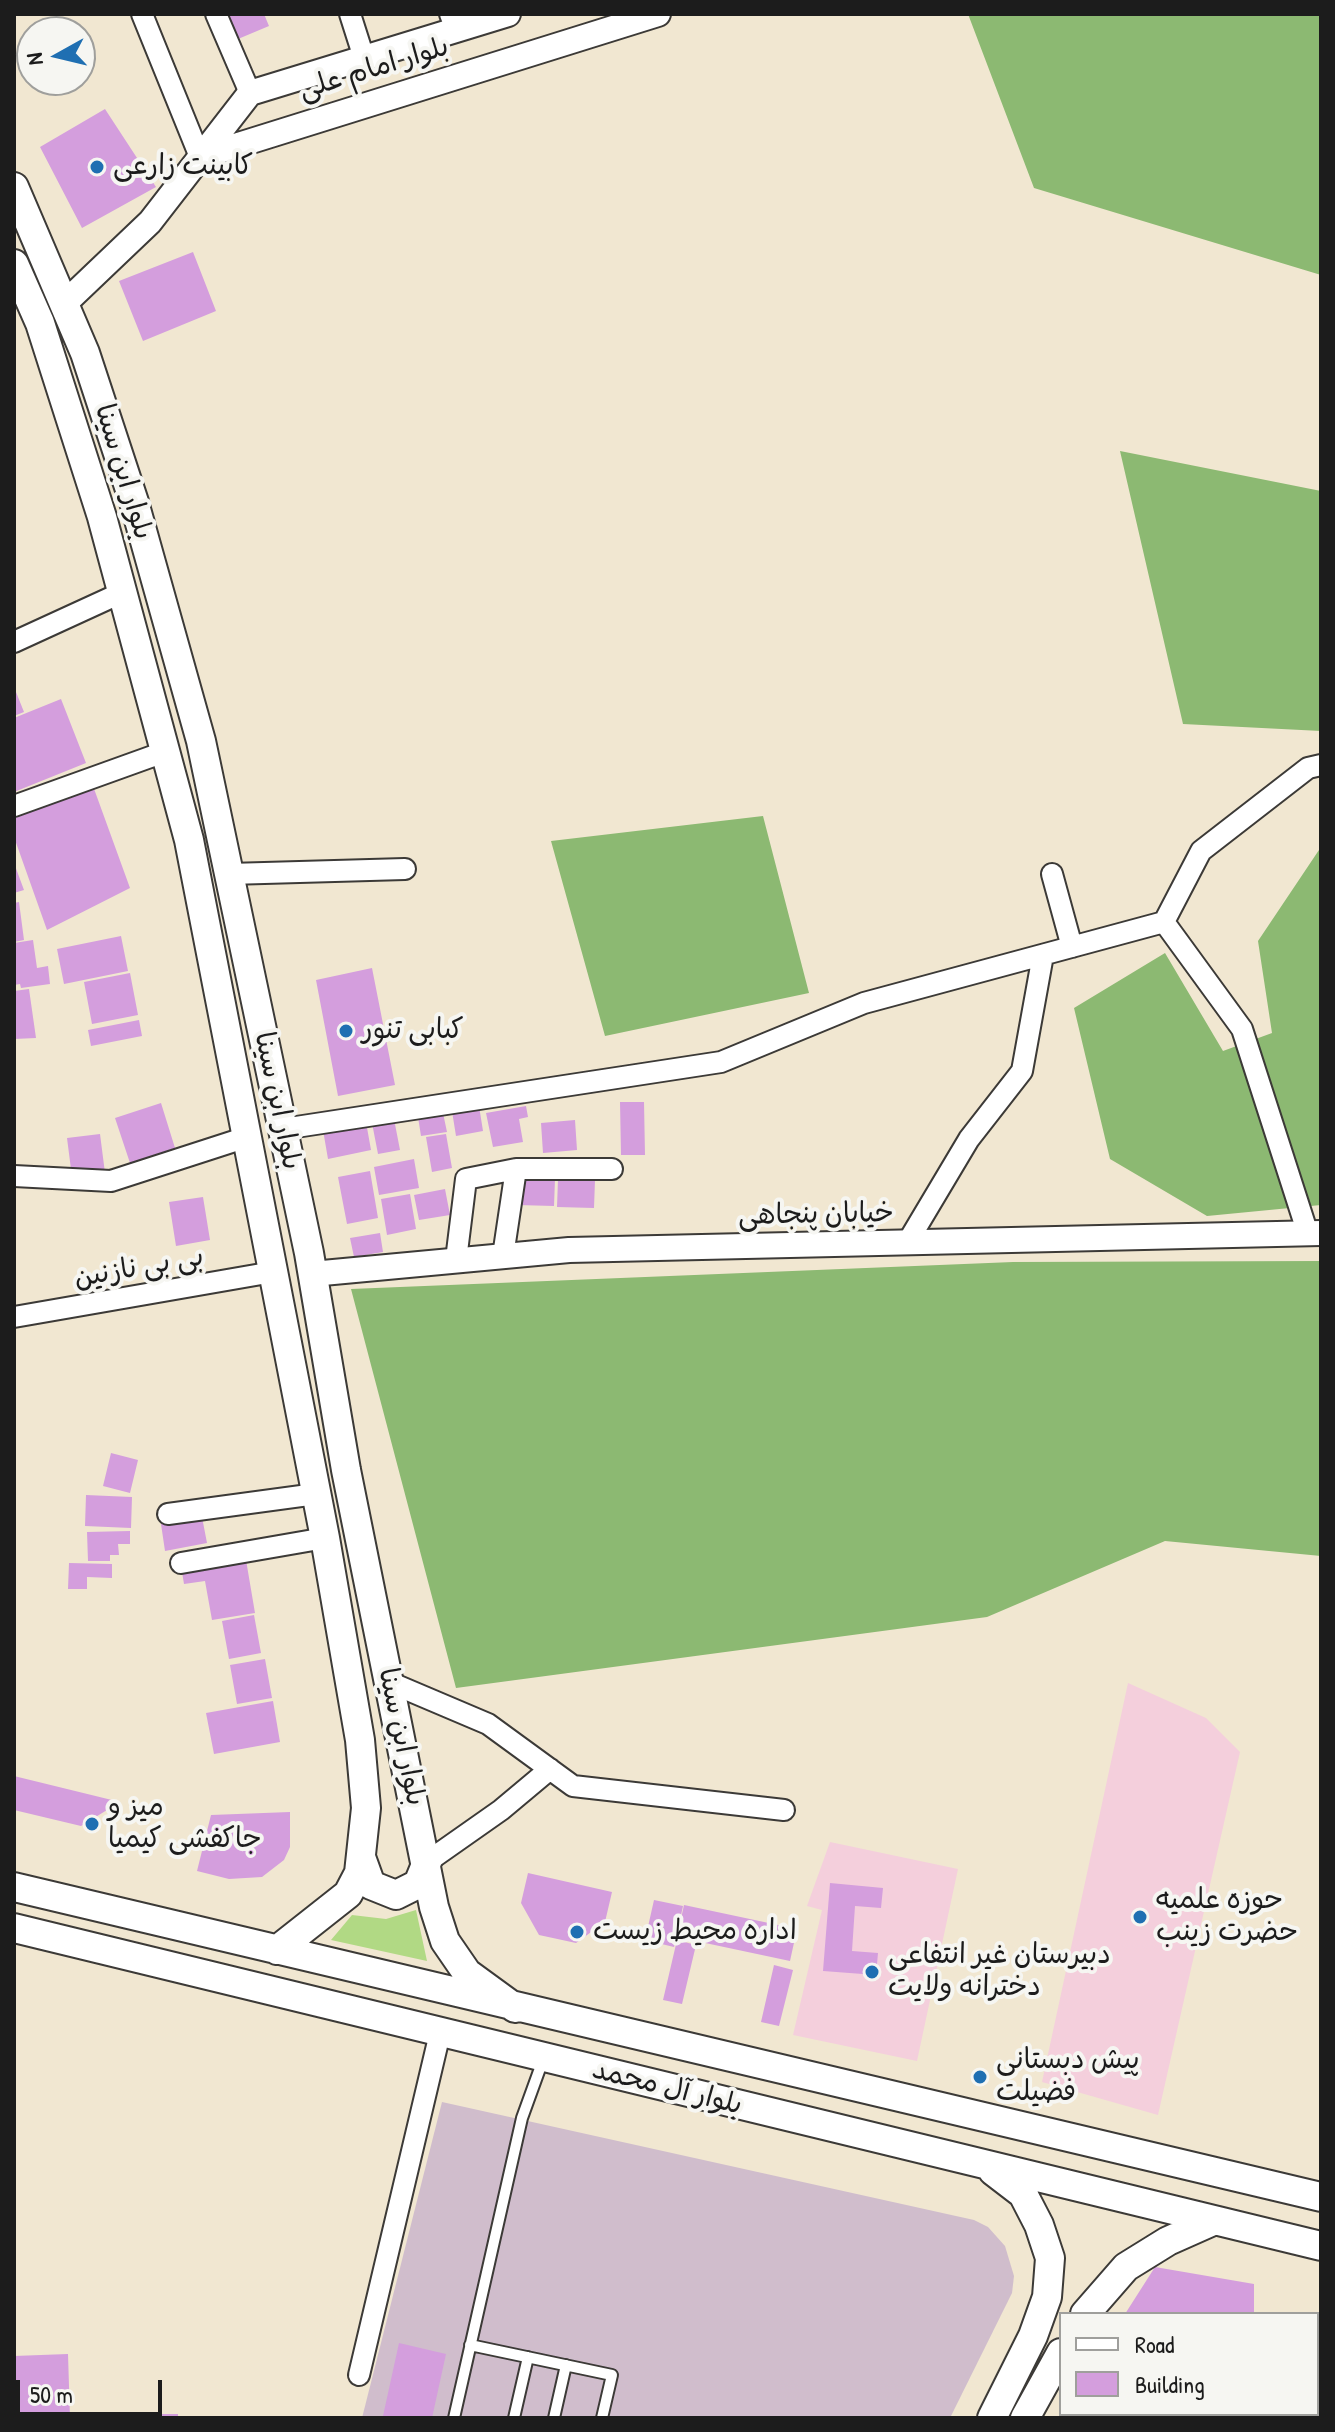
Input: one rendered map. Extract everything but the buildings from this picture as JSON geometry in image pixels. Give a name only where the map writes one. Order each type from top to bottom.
[{"type":"main road","name":"بلوار ابن سینا","points":[[14,187],[85,353],[134,502],[201,741],[312,1274],[434,1907],[445,1941],[467,1973],[515,2008]]},
{"type":"main road","name":"بلوار ابن سینا","points":[[14,264],[40,323],[123,592],[189,840],[325,1538],[360,1740],[366,1808],[362,1860],[348,1894],[277,1950]]},
{"type":"main road","points":[[40,323],[65,303]]},
{"type":"main road","points":[[362,1860],[371,1885],[396,1895],[418,1884],[427,1862]]},
{"type":"main road","name":"بلوار آل محمد","points":[[14,1887],[1321,2197]]},
{"type":"main road","name":"بلوار آل محمد","points":[[14,1928],[1321,2246]]},
{"type":"main road","points":[[986,2166],[1023,2194],[1039,2225],[1050,2258],[1047,2291],[1033,2336],[992,2418]]},
{"type":"main road","points":[[1047,2291],[1086,2312],[1126,2267],[1168,2241],[1213,2221]]},
{"type":"main road","points":[[1025,2418],[1059,2357]]},
{"type":"street","points":[[142,14],[200,157]]},
{"type":"street","points":[[65,303],[150,222],[250,93],[216,14]]},
{"type":"street","points":[[350,14],[364,58]]},
{"type":"street","name":"بلوار امام علی","points":[[250,93],[364,58],[453,22],[508,14]]},
{"type":"street","name":"بلوار امام علی","points":[[200,157],[658,14]]},
{"type":"street","points":[[14,642],[123,592]]},
{"type":"street","points":[[14,806],[167,751]]},
{"type":"street","points":[[283,1129],[721,1062],[864,1003],[1164,922],[1201,851],[1308,768],[1321,765]]},
{"type":"street","points":[[229,874],[405,869]]},
{"type":"street","points":[[1052,874],[1072,947]]},
{"type":"street","points":[[1164,922],[1242,1029],[1314,1232]]},
{"type":"street","points":[[907,1243],[969,1139],[1022,1071],[1043,955]]},
{"type":"street","points":[[14,1176],[111,1181],[247,1137]]},
{"type":"street","points":[[503,1256],[516,1169]]},
{"type":"street","points":[[456,1260],[466,1179],[516,1169],[612,1169]]},
{"type":"street","name":"خیابان پنجاهی","points":[[312,1274],[569,1250],[1244,1237],[1314,1232]]},
{"type":"street","name":"بی بی نازنین","points":[[14,1317],[113,1303],[273,1272]]},
{"type":"street","points":[[168,1514],[316,1494]]},
{"type":"street","points":[[181,1563],[325,1538]]},
{"type":"street","points":[[389,1682],[488,1724],[573,1786],[784,1810]]},
{"type":"street","points":[[427,1862],[501,1810],[550,1769]]},
{"type":"street","points":[[359,2375],[440,2033]]},
{"type":"lane","points":[[454,2418],[522,2118],[544,2058]]},
{"type":"lane","points":[[470,2345],[612,2375],[602,2418]]},
{"type":"lane","points":[[514,2418],[528,2357]]},
{"type":"lane","points":[[554,2418],[566,2365]]},
{"type":"shaded area","name":"حوزه علمیه حضرت زینب","points":[[1128,1683],[1206,1718],[1240,1752],[1158,2115],[1042,2082]]},
{"type":"shaded area","name":"دبیرستان غیر انتفاعی دخترانه ولایت","points":[[830,1842],[958,1869],[917,2061],[793,2035],[822,1910],[807,1906]]},
{"type":"shaded area","points":[[442,2102],[974,2220],[988,2227],[1005,2246],[1014,2276],[1012,2293],[950,2418],[362,2418]]},
{"type":"green space","points":[[968,14],[1321,14],[1321,275],[1034,188]]},
{"type":"green space","points":[[1120,451],[1321,491],[1321,731],[1183,724]]},
{"type":"green space","points":[[763,816],[809,993],[605,1036],[551,841]]},
{"type":"green space","points":[[1321,847],[1321,1205],[1207,1216],[1110,1159],[1074,1008],[1165,953],[1223,1051],[1272,1033],[1258,941]]},
{"type":"green space","points":[[1321,1261],[1321,1556],[1165,1541],[987,1617],[456,1688],[351,1289],[1013,1262]]},
{"type":"green space","points":[[416,1910],[427,1961],[331,1940],[352,1915],[386,1919]]},
{"type":"place","name":"کابینت زارعی","points":[[97,167]]},
{"type":"place","name":"کبابی تنور","points":[[346,1031]]},
{"type":"place","name":"میز و جاکفشی کیمیا","points":[[92,1824]]},
{"type":"place","name":"حوزه علمیه حضرت زینب","points":[[1140,1917]]},
{"type":"place","name":"اداره محیط زیست","points":[[577,1932]]},
{"type":"place","name":"دبیرستان غیر انتفاعی دخترانه ولایت","points":[[872,1972]]},
{"type":"place","name":"پیش دبستانی فضیلت","points":[[980,2077]]}]
